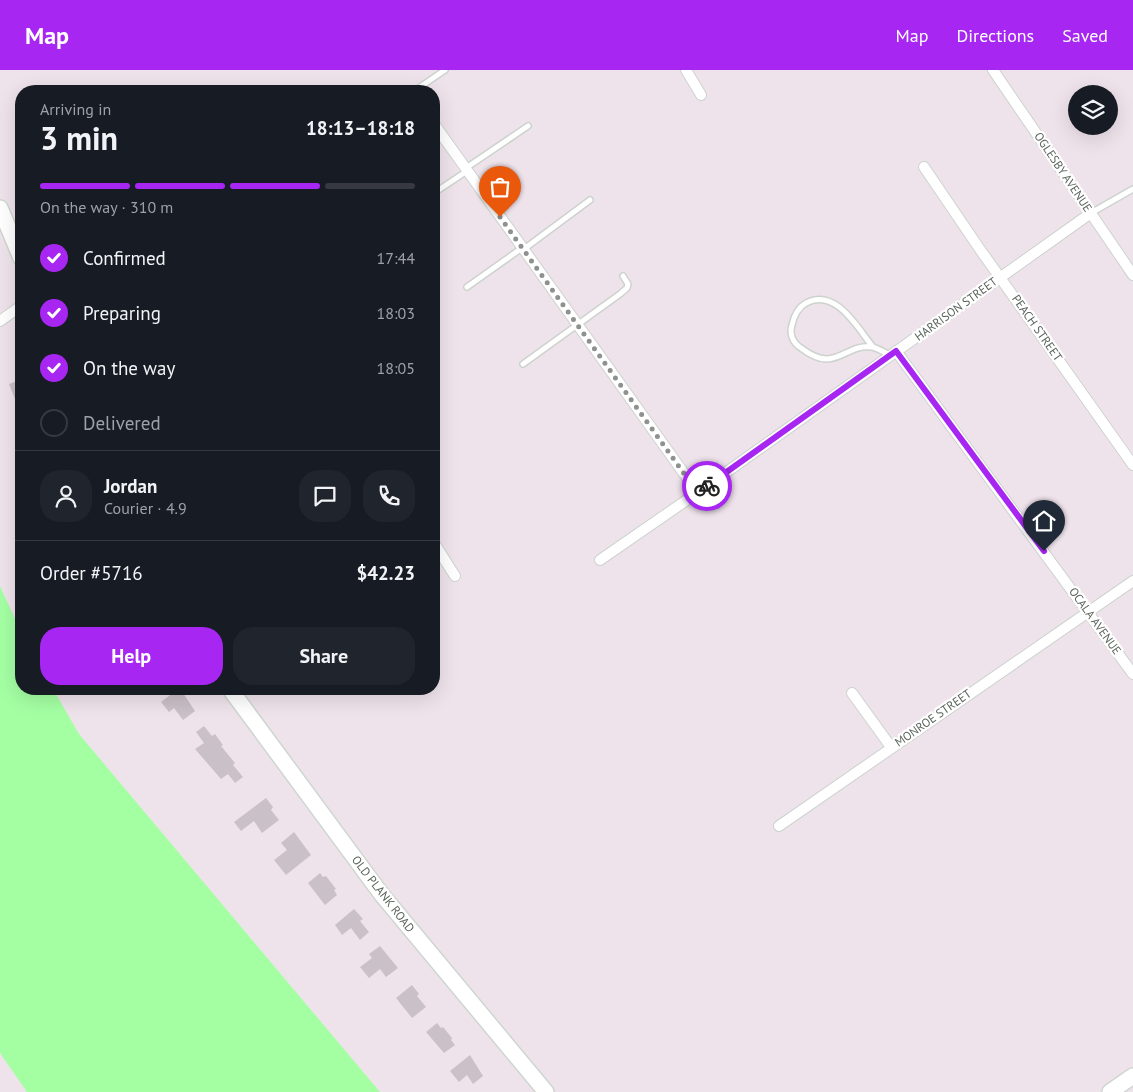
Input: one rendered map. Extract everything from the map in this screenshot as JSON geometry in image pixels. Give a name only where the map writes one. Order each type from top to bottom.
[{"type":"street","points":[[686,70],[701,95]]},
{"type":"street","name":"OGLESBY AVENUE","points":[[993,70],[1133,275]]},
{"type":"street","points":[[440,132],[698,493]]},
{"type":"street","name":"PEACH STREET","points":[[924,167],[1133,465]]},
{"type":"street","points":[[0,208],[15,244]]},
{"type":"street","name":"HARRISON STREET","points":[[600,560],[698,493],[1091,213]]},
{"type":"street","points":[[0,321],[15,310]]},
{"type":"street","name":"OCALA AVENUE","points":[[893,353],[1088,611],[1133,674]]},
{"type":"street","points":[[440,552],[455,576]]},
{"type":"street","name":"MONROE STREET","points":[[779,826],[1133,580]]},
{"type":"street","points":[[852,693],[891,747]]},
{"type":"street","name":"OLD PLANK ROAD","points":[[234,695],[382,895],[546,1092]]},
{"type":"street","points":[[1110,1092],[1133,1076]]},
{"type":"lane","points":[[422,85],[445,70]]},
{"type":"lane","points":[[440,190],[528,126]]},
{"type":"lane","points":[[1091,213],[1133,189]]},
{"type":"lane","points":[[467,287],[590,200]]},
{"type":"lane","points":[[523,364],[627,288],[628,284],[623,276]]},
{"type":"lane","points":[[873,348],[846,311],[826,301],[806,303],[793,317],[790,332],[795,344],[811,356],[829,360],[859,348],[873,348],[893,353]]},
{"type":"shaded area","points":[[0,586],[15,619],[15,695],[56,695],[79,734],[380,1092],[27,1092],[0,1053]]},
{"type":"building","points":[[15,382],[15,399],[9,384]]},
{"type":"building","points":[[170,695],[184,695],[195,711],[183,720],[174,708],[169,712],[161,702]]},
{"type":"building","points":[[204,726],[212,736],[215,734],[223,745],[221,746],[235,763],[233,765],[243,777],[235,783],[228,774],[221,779],[195,749],[204,743],[196,732]]},
{"type":"building","points":[[266,798],[273,807],[271,810],[279,820],[262,833],[254,821],[241,831],[234,822]]},
{"type":"building","points":[[294,832],[311,855],[286,875],[274,860],[287,850],[281,843]]},
{"type":"building","points":[[320,873],[323,877],[326,876],[336,889],[334,890],[337,895],[325,905],[308,883]]},
{"type":"building","points":[[354,909],[363,919],[360,921],[369,932],[360,940],[351,928],[342,935],[335,925]]},
{"type":"building","points":[[380,946],[398,968],[386,977],[380,969],[369,978],[360,967],[372,958],[369,954]]},
{"type":"building","points":[[412,985],[419,994],[417,996],[426,1007],[412,1018],[396,998]]},
{"type":"building","points":[[437,1023],[452,1038],[451,1040],[455,1045],[444,1053],[426,1032]]},
{"type":"building","points":[[470,1055],[483,1076],[473,1084],[467,1075],[459,1082],[450,1071]]},
{"type":"way so far","points":[[500,217],[698,493],[707,486]]},
{"type":"route","points":[[707,486],[896,351],[1044,551]]}]
